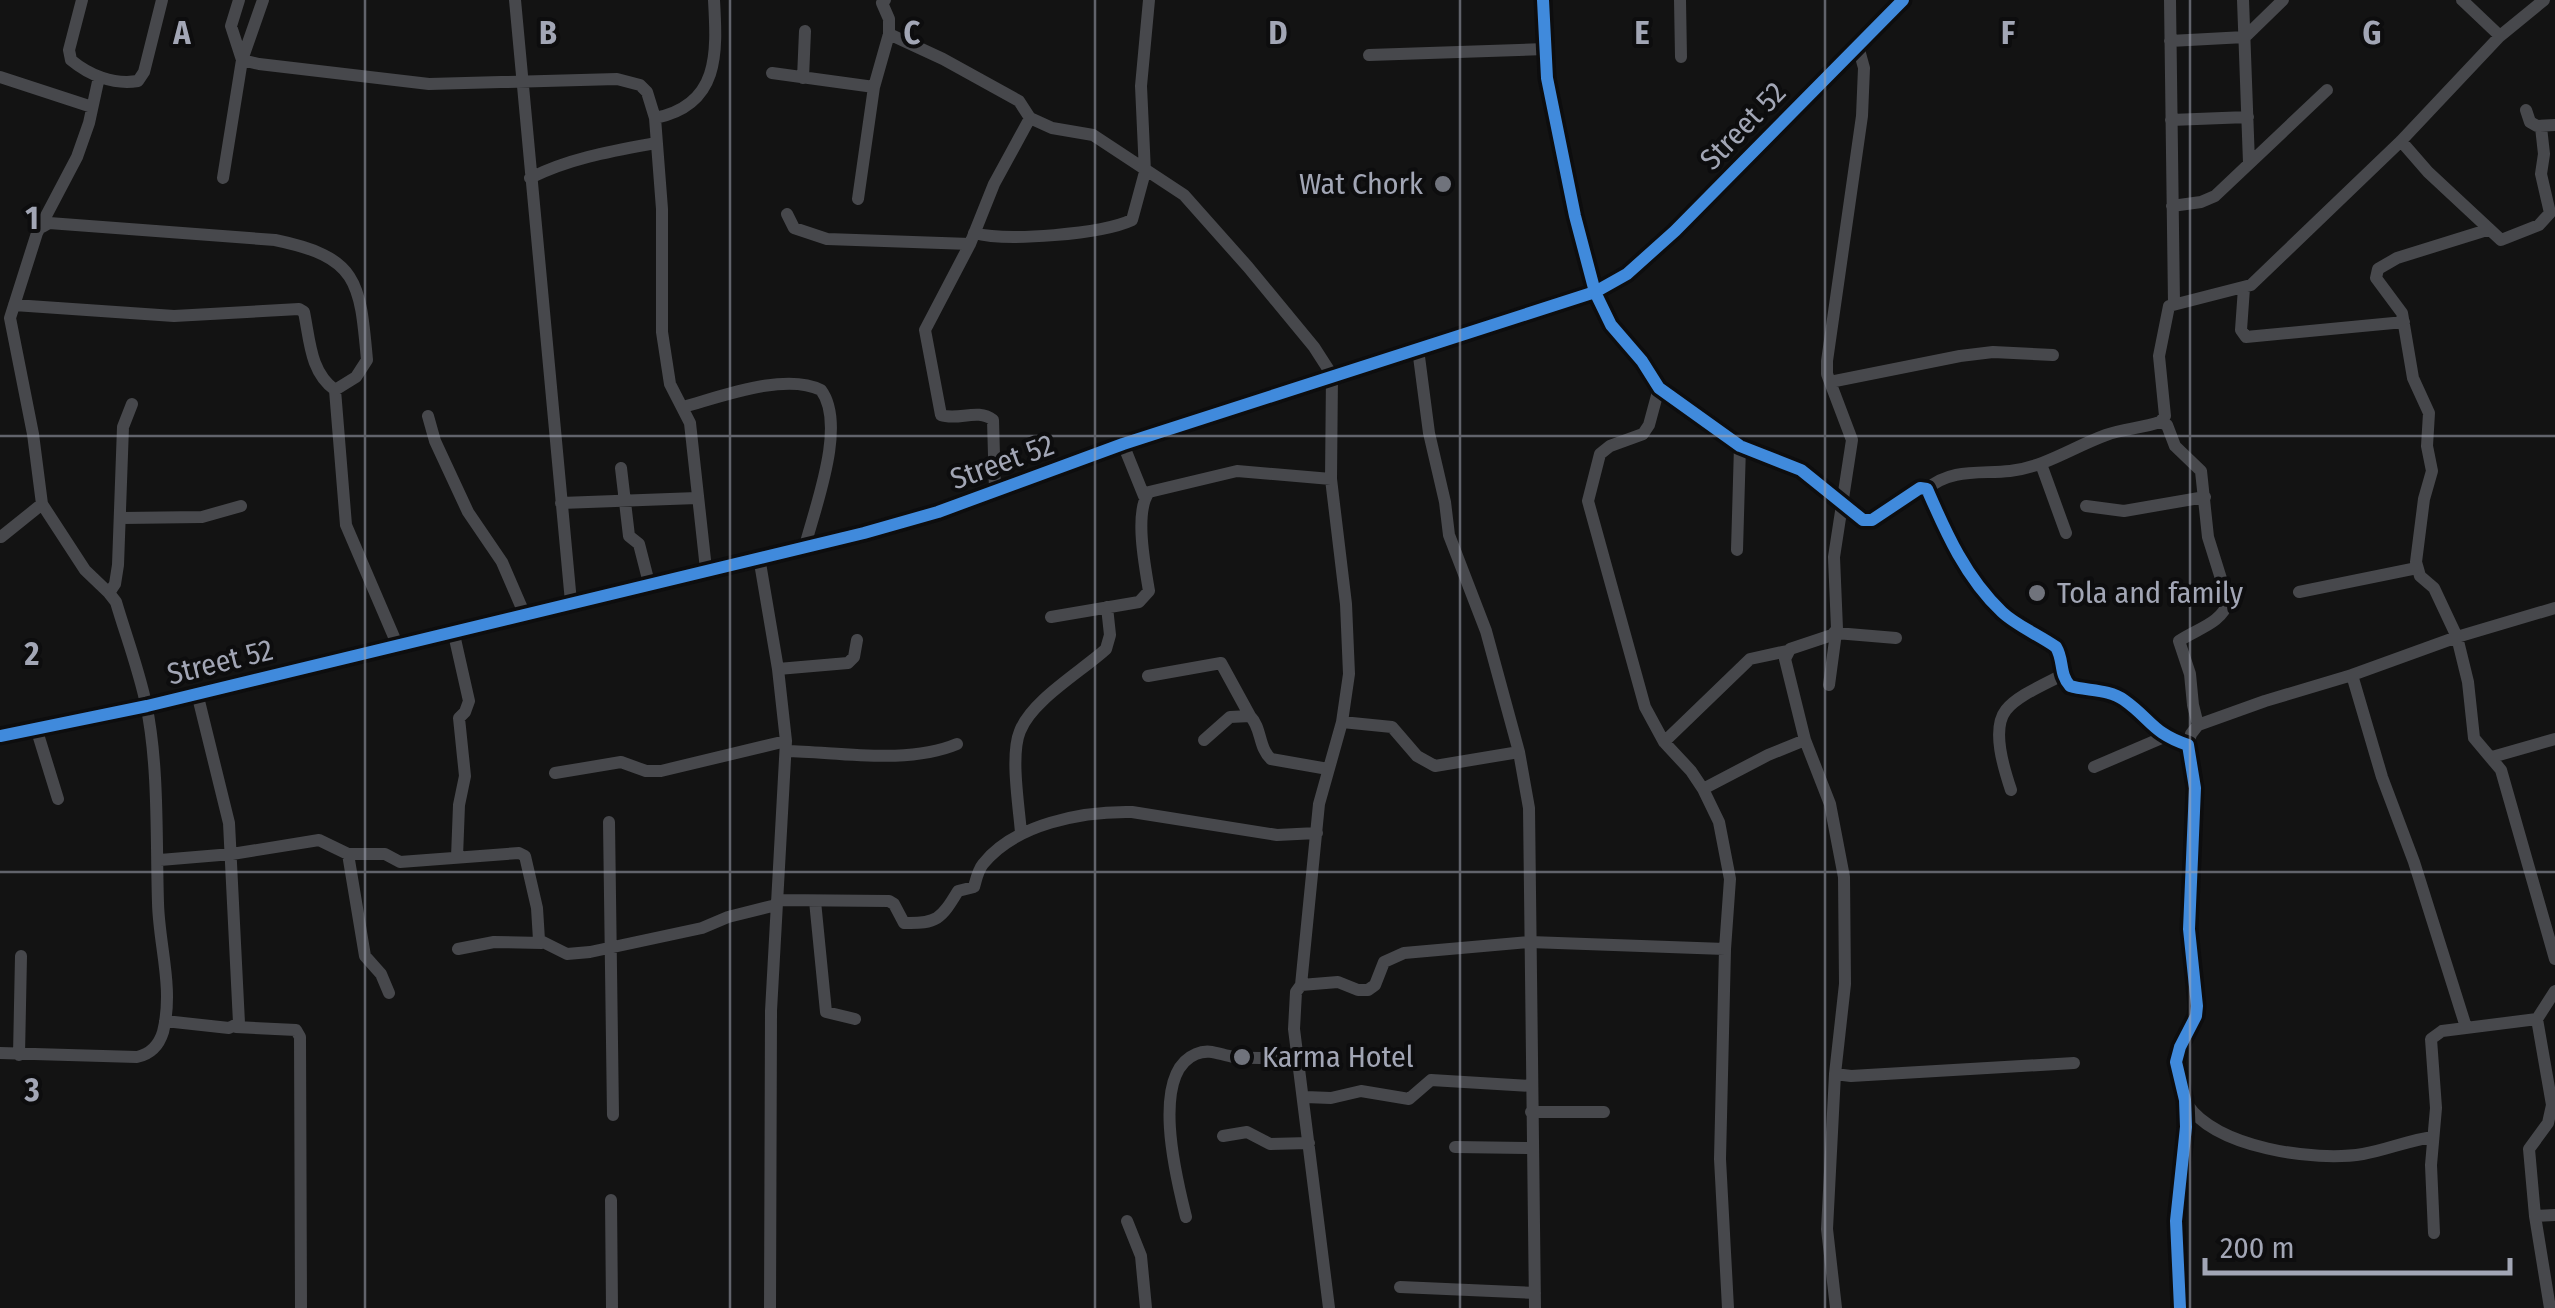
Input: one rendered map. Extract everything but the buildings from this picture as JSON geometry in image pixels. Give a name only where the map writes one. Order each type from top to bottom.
[{"type":"street","points":[[82,0],[68,56],[99,77],[129,82],[142,78],[162,0]]},
{"type":"street","points":[[239,0],[232,26],[242,60]]},
{"type":"street","points":[[223,178],[242,60],[263,0]]},
{"type":"street","points":[[515,0],[571,602]]},
{"type":"street","points":[[656,118],[684,108],[712,74],[717,52],[714,0]]},
{"type":"street","points":[[787,214],[794,228],[827,238],[1031,238],[1128,222],[1133,217],[1145,172],[1141,86],[1148,0]]},
{"type":"street","points":[[1543,0],[1547,78],[1574,216],[1595,292],[1611,325],[1659,388],[1740,446],[1801,470],[1842,506],[1868,522],[1920,488],[1927,489],[1956,474],[2010,471],[2041,464],[2109,434],[2160,422],[2165,416],[2160,349],[2166,311],[2174,304],[2251,286],[2401,142],[2526,6],[2544,0]]},
{"type":"street","points":[[1680,0],[1681,57]]},
{"type":"street","name":"Street 52","points":[[0,736],[147,706],[938,512],[1123,444],[1595,292],[1627,274],[1661,245],[1902,0]]},
{"type":"street","points":[[2170,0],[2174,304]]},
{"type":"street","points":[[2244,0],[2249,163]]},
{"type":"street","points":[[2170,42],[2245,37],[2283,0]]},
{"type":"street","points":[[2462,0],[2500,36]]},
{"type":"street","points":[[858,199],[874,87],[889,34],[882,1]]},
{"type":"street","points":[[803,78],[806,31]]},
{"type":"street","points":[[889,34],[1019,102],[1030,118],[1052,128],[1093,135],[1184,195],[1292,320],[1332,376],[1331,479],[1346,604],[1349,674],[1342,722],[1319,804],[1294,1014],[1329,1308]]},
{"type":"street","points":[[1829,686],[1836,632],[1834,557],[1852,440],[1827,368],[1862,116],[1864,68],[1858,46]]},
{"type":"street","points":[[1369,54],[1545,49]]},
{"type":"street","points":[[242,60],[429,84],[628,80],[647,92],[656,118],[662,209],[662,332],[670,384],[690,424],[706,569]]},
{"type":"street","points":[[772,74],[874,87]]},
{"type":"street","points":[[0,77],[92,107]]},
{"type":"street","points":[[0,1054],[145,1055],[158,1043],[165,1021],[166,965],[158,906],[160,860],[147,706],[116,602],[85,570],[42,504],[10,318],[42,227],[68,180],[99,77]]},
{"type":"street","points":[[2172,206],[2208,200],[2327,90]]},
{"type":"street","points":[[2401,142],[2488,230],[2503,240],[2543,222],[2553,209],[2541,174],[2548,126],[2530,122],[2526,110]]},
{"type":"street","points":[[2171,120],[2248,117]]},
{"type":"street","points":[[995,491],[994,420],[982,414],[941,416],[926,339],[927,324],[1030,118]]},
{"type":"street","points":[[530,178],[557,164],[656,143]]},
{"type":"street","points":[[42,227],[49,224],[275,240],[310,247],[332,258],[353,277],[368,360],[356,377],[335,390]]},
{"type":"street","points":[[2488,230],[2397,258],[2378,269],[2376,282],[2402,313],[2413,378],[2430,413],[2427,446],[2432,472],[2416,546],[2417,568],[2434,588],[2457,637],[2468,682],[2474,738],[2501,770],[2551,928],[2555,958]]},
{"type":"street","points":[[2244,288],[2242,330],[2246,337],[2404,322]]},
{"type":"street","points":[[14,305],[174,316],[299,309],[304,312],[317,374],[335,390],[346,525],[397,644]]},
{"type":"street","points":[[1400,1287],[1535,1301],[1529,808],[1520,752],[1486,631],[1449,535],[1418,349]]},
{"type":"street","points":[[1830,382],[1977,354],[2053,355]]},
{"type":"street","points":[[683,407],[766,386],[810,386],[822,390],[828,400],[831,446],[805,546]]},
{"type":"street","points":[[1659,388],[1643,434],[1610,446],[1600,454],[1588,495],[1645,707],[1664,742],[1703,789],[1719,822],[1726,849],[1729,919],[1724,949],[1720,1159],[1728,1308]]},
{"type":"street","points":[[109,593],[115,584],[122,518],[123,428],[132,404]]},
{"type":"street","points":[[428,416],[468,512],[502,562],[524,613]]},
{"type":"street","points":[[2160,422],[2170,429],[2182,454],[2194,460],[2200,470],[2208,537],[2228,601],[2228,609],[2218,618],[2178,641],[2190,674],[2198,725]]},
{"type":"street","points":[[1052,617],[1143,600],[1149,590],[1143,551],[1144,496],[1123,444]]},
{"type":"street","points":[[1737,550],[1740,446]]},
{"type":"street","points":[[2041,464],[2066,533]]},
{"type":"street","points":[[620,468],[629,536],[640,544],[649,583]]},
{"type":"street","points":[[1144,496],[1155,489],[1237,471],[1331,479]]},
{"type":"street","points":[[1927,489],[1957,553],[1977,584],[2004,614],[2056,647],[2062,675],[2070,686],[2123,699],[2164,737],[2188,746]]},
{"type":"street","points":[[562,503],[696,498]]},
{"type":"street","points":[[2086,506],[2124,511],[2205,498]]},
{"type":"street","points":[[1,538],[42,504]]},
{"type":"street","points":[[122,518],[202,517],[241,506]]},
{"type":"street","points":[[759,557],[786,746],[771,1012],[770,1308]]},
{"type":"street","points":[[2298,592],[2417,568]]},
{"type":"street","points":[[1021,834],[1019,732],[1030,715],[1106,649],[1110,635],[1107,607]]},
{"type":"street","points":[[2180,1308],[2176,1221],[2186,1127],[2185,1100],[2176,1062],[2196,1016],[2188,929],[2193,881],[2194,788],[2188,746],[2191,734],[2198,725],[2266,700],[2555,608]]},
{"type":"street","points":[[453,630],[469,700],[466,712],[459,718],[465,776],[459,805],[457,858]]},
{"type":"street","points":[[1664,742],[1750,659],[1788,651],[1836,632],[1896,638]]},
{"type":"street","points":[[778,670],[848,662],[854,657],[857,640]]},
{"type":"street","points":[[1788,651],[1785,662],[1806,740],[1830,804],[1844,877],[1844,984],[1826,1229],[1836,1308]]},
{"type":"street","points":[[1148,676],[1221,663],[1258,729],[1265,754],[1271,759],[1328,769]]},
{"type":"street","points":[[2011,790],[2001,742],[2006,710],[2062,675]]},
{"type":"street","points":[[2352,675],[2382,778],[2414,862],[2466,1027]]},
{"type":"street","points":[[197,693],[229,823],[239,1023],[236,1027]]},
{"type":"street","points":[[1204,740],[1230,717],[1250,716]]},
{"type":"street","points":[[1342,722],[1392,727],[1417,756],[1435,766],[1520,752]]},
{"type":"street","points":[[37,730],[58,799]]},
{"type":"street","points":[[2094,767],[2164,737]]},
{"type":"street","points":[[2492,757],[2555,739]]},
{"type":"street","points":[[1703,789],[1806,740]]},
{"type":"street","points":[[555,773],[617,762],[646,771],[661,771],[786,746],[870,756],[937,751],[957,744]]},
{"type":"street","points":[[458,949],[492,942],[542,943],[567,954],[702,928],[776,902],[889,901],[904,923],[931,922],[943,915],[958,892],[974,887],[982,864],[1008,840],[1055,823],[1121,812],[1277,835],[1318,833]]},
{"type":"street","points":[[608,822],[613,1114]]},
{"type":"street","points":[[160,860],[232,854],[319,840],[348,854],[385,854],[400,862],[512,853],[524,856],[542,943]]},
{"type":"street","points":[[348,854],[364,956],[381,974],[389,993]]},
{"type":"street","points":[[815,901],[826,1012],[856,1020]]},
{"type":"street","points":[[1300,985],[1338,982],[1368,990],[1376,985],[1384,962],[1404,953],[1530,942],[1724,949]]},
{"type":"street","points":[[19,1055],[21,956]]},
{"type":"street","points":[[2550,1308],[2529,1149],[2552,1117],[2537,1020],[2555,991]]},
{"type":"street","points":[[2434,1234],[2430,1187],[2436,1108],[2431,1038],[2466,1027],[2537,1020]]},
{"type":"street","points":[[165,1021],[296,1030],[300,1037],[301,1308]]},
{"type":"street","points":[[1186,1217],[1168,1114],[1176,1074],[1194,1054],[1212,1051],[1234,1057],[1298,1058]]},
{"type":"street","points":[[1835,1074],[2074,1062]]},
{"type":"street","points":[[1304,1097],[1331,1098],[1361,1092],[1410,1099],[1431,1080],[1531,1086]]},
{"type":"street","points":[[2185,1100],[2203,1123],[2280,1152],[2358,1155],[2433,1137]]},
{"type":"street","points":[[1531,1112],[1604,1112]]},
{"type":"street","points":[[1224,1136],[1247,1132],[1270,1144],[1308,1143]]},
{"type":"street","points":[[1455,1148],[1531,1148]]},
{"type":"street","points":[[610,1200],[612,1308]]},
{"type":"street","points":[[2535,1216],[2555,1216]]},
{"type":"street","points":[[1127,1220],[1143,1265],[1146,1308]]},
{"type":"cycle path","points":[[1543,0],[1547,78],[1595,292],[1611,325],[1659,388],[1740,446],[1801,470],[1863,520],[1872,520],[1920,488],[1927,489],[1967,570],[2008,617],[2056,647],[2070,686],[2118,696],[2159,730],[2188,745],[2195,788],[2189,929],[2197,1006],[2176,1062],[2185,1100],[2186,1127],[2176,1221],[2180,1308]]},
{"type":"cycle path","points":[[0,736],[147,706],[864,533],[938,512],[1123,444],[1595,292],[1627,274],[1675,231],[1903,0]]},
{"type":"place","name":"Wat Chork","points":[[1443,184]]},
{"type":"place","name":"Tola and family","points":[[2037,593]]},
{"type":"place","name":"Karma Hotel","points":[[1242,1057]]}]
